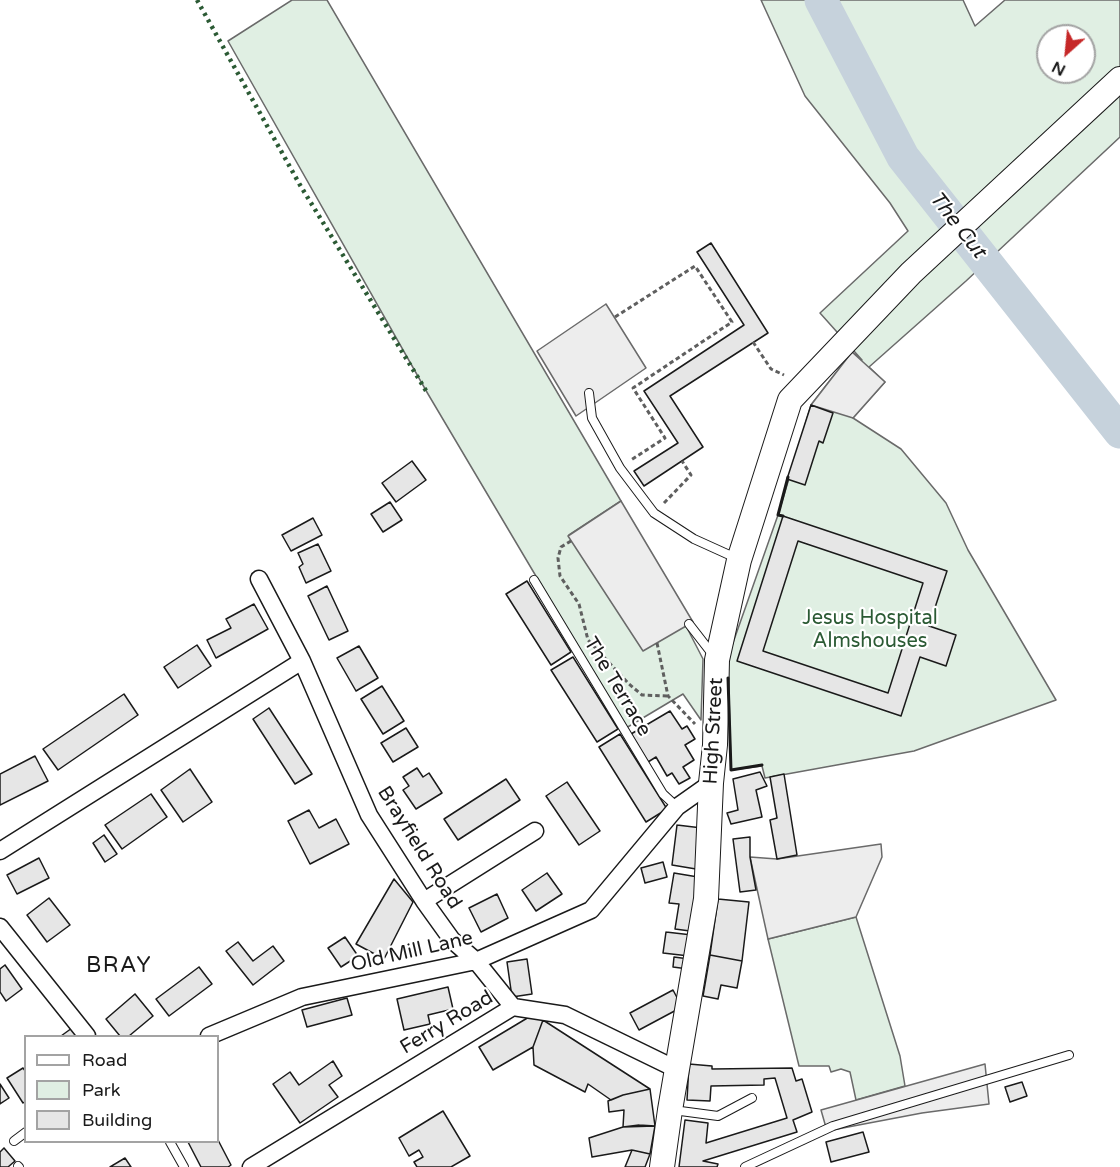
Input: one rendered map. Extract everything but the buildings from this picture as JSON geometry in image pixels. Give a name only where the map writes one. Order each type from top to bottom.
[{"type":"main road","points":[[797,392],[911,273],[1120,79]]},
{"type":"main road","name":"High Street","points":[[662,1167],[706,900],[715,744],[717,660],[739,560],[797,392]]},
{"type":"street","name":"Brayfield Road","points":[[259,579],[303,661],[369,815],[423,901],[452,940],[476,961],[513,1007]]},
{"type":"street","points":[[0,850],[303,661]]},
{"type":"street","name":"Old Mill Lane","points":[[211,1035],[302,997],[476,961],[591,910],[676,807],[711,783]]},
{"type":"street","points":[[423,901],[535,831]]},
{"type":"street","points":[[0,927],[86,1035]]},
{"type":"street","name":"Ferry Road","points":[[250,1167],[513,1007],[565,1015],[678,1070]]},
{"type":"lane","points":[[589,393],[592,418],[620,468],[654,513],[694,539],[739,560]]},
{"type":"lane","name":"The Terrace","points":[[534,580],[663,794],[676,807]]},
{"type":"lane","points":[[689,624],[717,660]]},
{"type":"lane","points":[[745,1167],[833,1126],[1069,1055]]},
{"type":"lane","points":[[670,1110],[718,1116],[752,1098]]},
{"type":"lane","points":[[14,1141],[24,1134]]},
{"type":"lane","points":[[171,1143],[184,1167]]},
{"type":"path","points":[[615,317],[695,266],[732,322],[633,388],[665,438],[620,468]]},
{"type":"path","points":[[753,342],[771,369],[797,392]]},
{"type":"path","points":[[654,513],[691,475],[682,461]]},
{"type":"path","points":[[572,541],[561,547],[558,558],[560,576],[579,604],[588,640],[642,695],[668,696]]},
{"type":"path","points":[[657,643],[668,696],[715,744]]},
{"type":"green space","points":[[292,0],[327,0],[621,501],[569,535],[686,626],[703,659],[701,720],[683,694],[626,728],[428,394],[228,41]]},
{"type":"green space","name":"Jesus Hospital Almshouses","points":[[761,0],[963,0],[975,26],[1005,0],[1120,0],[1120,137],[966,281],[869,367],[885,382],[853,418],[901,449],[946,503],[968,550],[1056,700],[914,751],[765,778],[762,766],[731,770],[728,657],[778,515],[811,405],[852,352],[862,360],[820,313],[908,231],[890,203],[805,96]]},
{"type":"green space","points":[[856,917],[900,1056],[905,1086],[856,1100],[850,1072],[841,1069],[831,1072],[829,1066],[799,1066],[768,939]]},
{"type":"shaded area","points":[[606,304],[646,368],[576,416],[537,351]]},
{"type":"shaded area","points":[[852,352],[885,382],[853,418],[811,405]]},
{"type":"shaded area","points":[[621,501],[693,622],[643,651],[568,536]]},
{"type":"shaded area","points":[[881,844],[882,857],[856,917],[768,939],[750,857],[777,859]]},
{"type":"shaded area","points":[[985,1064],[989,1104],[922,1113],[827,1131],[821,1110]]},
{"type":"waterway","name":"The Cut","points":[[821,0],[903,157],[1120,432]]},
{"type":"hedge","points":[[197,0],[300,185],[428,394]]},
{"type":"wall","points":[[783,516],[778,515],[788,477]]},
{"type":"wall","points":[[728,678],[731,770],[762,765]]},
{"type":"district","name":"BRAY","points":[[119,966]]}]
